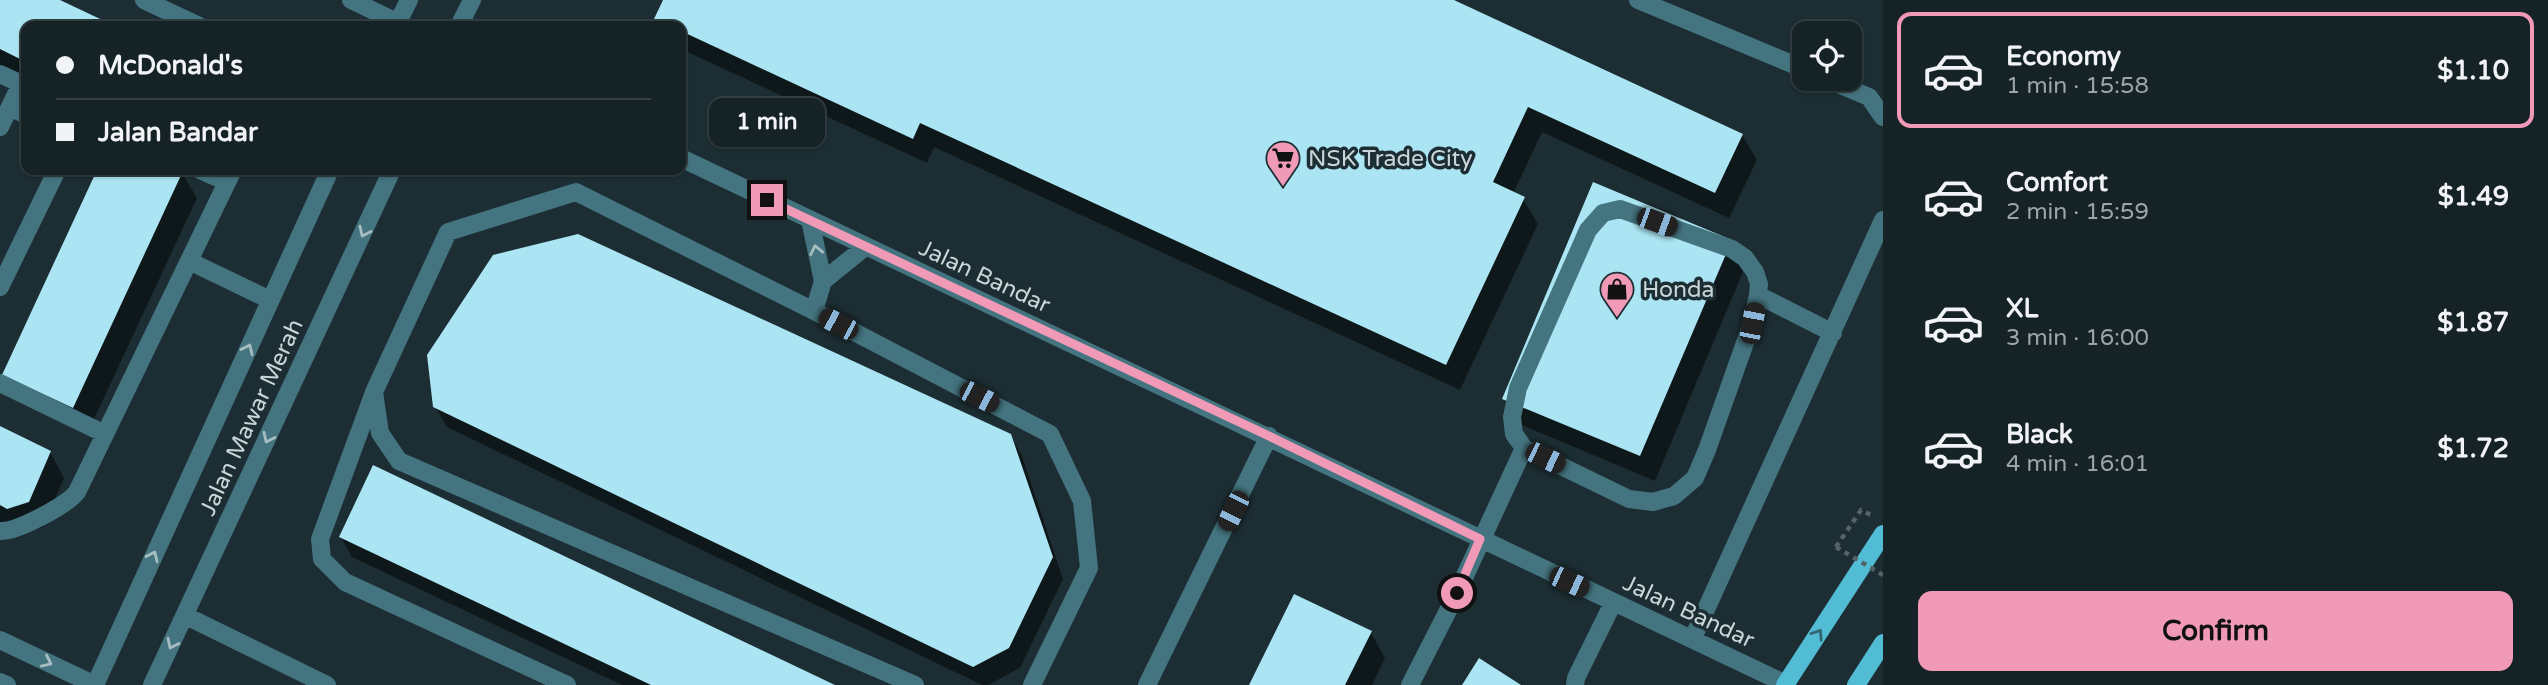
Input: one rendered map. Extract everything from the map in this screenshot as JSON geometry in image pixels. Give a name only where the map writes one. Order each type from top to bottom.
[{"type":"main road","name":"Jalan Bandar","points":[[1786,684],[1883,534]]},
{"type":"main road","points":[[1856,685],[1877,665],[1883,643]]},
{"type":"street","points":[[144,0],[188,21]]},
{"type":"street","points":[[351,0],[392,21]]},
{"type":"street","points":[[401,21],[409,0]]},
{"type":"street","points":[[462,21],[472,0]]},
{"type":"street","points":[[1638,0],[1792,64]]},
{"type":"street","points":[[0,74],[21,84]]},
{"type":"street","points":[[0,127],[21,90]]},
{"type":"street","points":[[1855,91],[1869,97],[1883,117]]},
{"type":"street","points":[[10,107],[21,112]]},
{"type":"street","name":"Jalan Bandar","points":[[686,160],[1786,684]]},
{"type":"street","points":[[0,287],[55,175]]},
{"type":"street","name":"Jalan Mawar Merah","points":[[95,685],[328,175]]},
{"type":"street","name":"Jalan Mawar Merah","points":[[152,685],[390,175]]},
{"type":"street","points":[[0,531],[13,530],[73,497],[230,176]]},
{"type":"street","points":[[567,685],[345,582],[322,559],[320,539],[374,392],[448,232],[576,192],[1050,434],[1082,501],[1089,568],[1032,685]]},
{"type":"street","points":[[1620,209],[1732,249],[1745,258],[1755,272],[1759,284],[1752,323],[1695,478],[1674,496],[1653,502],[1629,499],[1524,448],[1514,434],[1512,417],[1518,388],[1588,230],[1603,213],[1620,209]]},
{"type":"street","points":[[810,220],[822,281],[814,312]]},
{"type":"street","points":[[1693,638],[1883,220]]},
{"type":"street","points":[[822,281],[865,247]]},
{"type":"street","points":[[189,261],[270,300]]},
{"type":"street","points":[[1758,295],[1833,333]]},
{"type":"street","points":[[0,383],[105,434]]},
{"type":"street","points":[[374,392],[380,433],[399,461],[915,685]]},
{"type":"street","points":[[1147,685],[1269,436]]},
{"type":"street","points":[[1410,685],[1457,593],[1524,448]]},
{"type":"street","points":[[1575,685],[1613,603]]},
{"type":"street","points":[[186,616],[327,685]]},
{"type":"street","points":[[0,640],[95,685]]},
{"type":"street","points":[[0,681],[7,685]]},
{"type":"path","points":[[1861,510],[1836,547],[1883,575]]},
{"type":"building","points":[[0,0],[60,0],[104,21],[21,21],[21,60],[0,49]]},
{"type":"building","name":"NSK Trade City","points":[[663,0],[1454,0],[1743,134],[1715,193],[1528,107],[1493,182],[1525,197],[1446,365],[920,123],[913,139],[686,33],[686,21],[654,19]]},
{"type":"building","points":[[95,175],[181,175],[73,408],[2,375]]},
{"type":"building","name":"Honda","points":[[1593,182],[1732,240],[1640,456],[1502,399]]},
{"type":"building","points":[[578,234],[1011,434],[1053,557],[1009,648],[973,667],[433,407],[427,355],[493,255]]},
{"type":"building","points":[[0,426],[51,451],[29,502],[7,509],[0,505]]},
{"type":"building","points":[[373,465],[835,685],[651,685],[339,537]]},
{"type":"building","points":[[1294,594],[1372,631],[1345,685],[1249,685]]},
{"type":"building","points":[[1479,658],[1521,685],[1462,685]]},
{"type":"place","name":"NSK Trade City","points":[[1283,188]]},
{"type":"place","name":"Honda","points":[[1617,319]]},
{"type":"route","points":[[767,200],[1269,436],[1480,539],[1457,593]]}]
